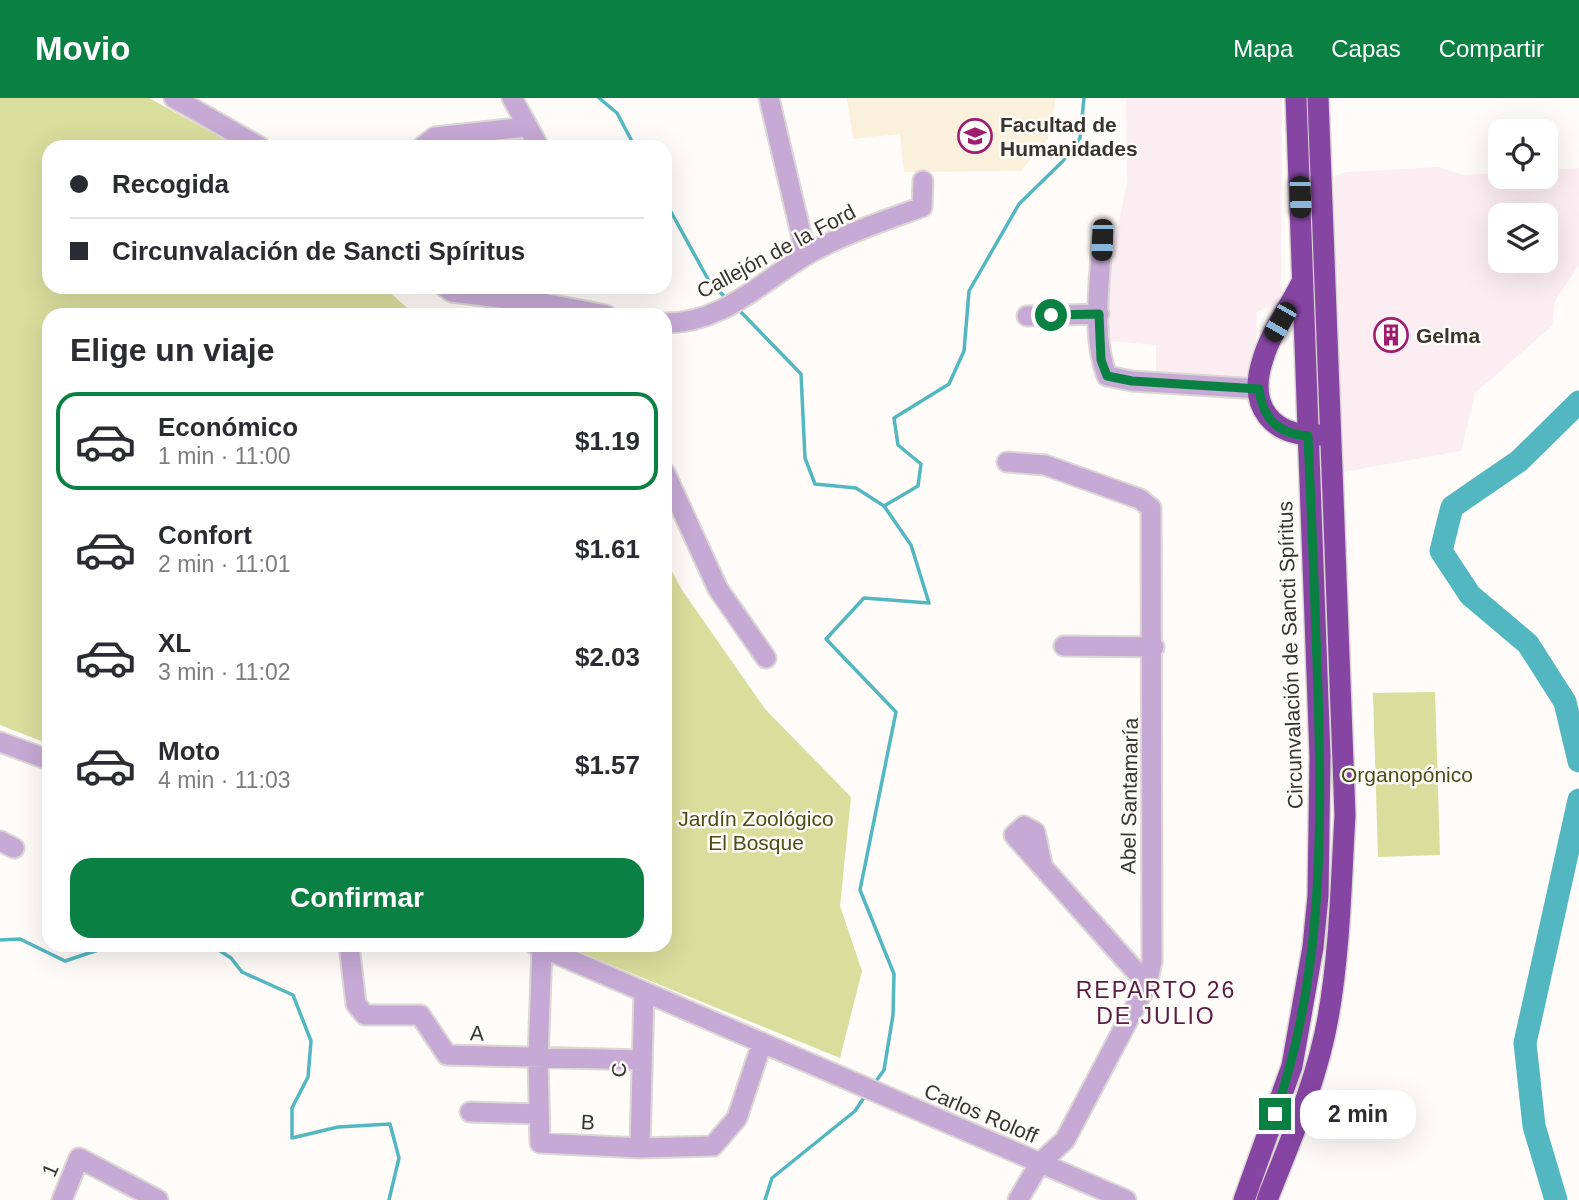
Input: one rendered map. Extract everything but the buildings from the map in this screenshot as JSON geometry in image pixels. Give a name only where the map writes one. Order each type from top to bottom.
[{"type":"highway","name":"Circunvalación de Sancti Spíritus","points":[[1244,1200],[1292,1066],[1313,947],[1318,896],[1320,756],[1296,98]]},
{"type":"highway","points":[[1266,1200],[1306,1104],[1328,1019],[1339,927],[1345,815],[1318,98]]},
{"type":"highway","points":[[1299,174],[1321,164]]},
{"type":"highway","points":[[1303,280],[1261,362],[1259,389],[1262,410],[1273,425],[1292,435],[1331,435]]},
{"type":"street","points":[[174,98],[248,140]]},
{"type":"street","points":[[512,98],[534,140]]},
{"type":"street","points":[[769,98],[806,256]]},
{"type":"street","points":[[431,140],[435,137],[526,127]]},
{"type":"street","name":"Callejón de la Ford","points":[[675,323],[727,308],[806,256],[844,235],[922,206],[923,181]]},
{"type":"street","points":[[1102,240],[1099,314],[1101,360],[1107,376],[1132,381],[1259,389]]},
{"type":"street","points":[[516,294],[548,295],[586,308]]},
{"type":"street","points":[[1027,316],[1099,314]]},
{"type":"street","name":"Abel Santamaría","points":[[1007,462],[1045,465],[1140,499],[1151,508],[1152,961],[1147,984],[1065,1140],[1040,1163],[1018,1200]]},
{"type":"street","points":[[672,488],[718,589],[766,658]]},
{"type":"street","points":[[1065,646],[1153,647]]},
{"type":"street","points":[[0,742],[42,757]]},
{"type":"street","points":[[1043,868],[1147,984]]},
{"type":"street","name":"A","points":[[350,952],[356,1004],[365,1015],[420,1015],[447,1055],[641,1060]]},
{"type":"street","name":"B","points":[[539,952],[540,1143],[640,1148],[713,1146],[737,1118],[762,1043]]},
{"type":"street","name":"Carlos Roloff","points":[[553,952],[1126,1200]]},
{"type":"street","name":"C","points":[[640,1148],[644,992]]},
{"type":"street","points":[[470,1112],[539,1114]]},
{"type":"street","name":"1","points":[[62,1200],[79,1158],[158,1200]]},
{"type":"shaded area","name":"Facultad de Humanidades","points":[[847,98],[1056,98],[1048,139],[1021,171],[904,172],[900,134],[853,139]]},
{"type":"shaded area","points":[[1126,98],[1282,98],[1281,301],[1257,312],[1255,379],[1156,374],[1156,345],[1107,341],[1104,295],[1127,182]]},
{"type":"shaded area","points":[[1439,167],[1463,175],[1488,174],[1488,189],[1558,189],[1558,169],[1579,168],[1579,265],[1555,301],[1552,326],[1475,393],[1461,451],[1343,472],[1333,177],[1346,172]]},
{"type":"green space","points":[[0,98],[149,98],[225,140],[42,140],[42,294],[392,294],[407,308],[42,308],[42,741],[0,725]]},
{"type":"green space","name":"Jardín Zoológico El Bosque","points":[[672,571],[682,590],[765,709],[851,797],[840,906],[862,971],[840,1058],[579,952],[672,952]]},
{"type":"green space","name":"Organopónico","points":[[1435,692],[1440,855],[1378,857],[1373,693]]},
{"type":"waterway","points":[[599,98],[617,113],[631,140]]},
{"type":"waterway","points":[[874,1084],[884,1070],[893,1015],[894,974],[860,890],[896,712],[826,639],[864,598],[929,603],[911,545],[884,506],[918,486],[921,464],[898,445],[894,418],[949,384],[964,351],[969,291],[1019,204],[1063,161],[1080,138],[1084,98]]},
{"type":"waterway","points":[[672,214],[709,281],[727,299]]},
{"type":"waterway","points":[[738,309],[801,374],[805,458],[815,484],[856,488],[884,506]]},
{"type":"waterway","points":[[1579,402],[1519,461],[1452,507],[1441,551],[1470,595],[1528,644],[1565,702],[1579,761]]},
{"type":"waterway","points":[[1556,1200],[1534,1126],[1525,1043],[1579,800]]},
{"type":"waterway","points":[[0,940],[20,939],[42,950]]},
{"type":"waterway","points":[[47,952],[65,961],[92,952]]},
{"type":"waterway","points":[[222,952],[231,958],[242,972],[293,995],[311,1041],[308,1077],[292,1108],[292,1138],[338,1127],[390,1124],[399,1158],[389,1200]]},
{"type":"waterway","points":[[765,1200],[772,1178],[855,1111],[865,1096]]},
{"type":"place","name":"Facultad de Humanidades","points":[[975,136]]},
{"type":"place","name":"Gelma","points":[[1391,335]]},
{"type":"district","name":"REPARTO 26 DE JULIO","points":[[1156,1003]]},
{"type":"route","points":[[1051,315],[1099,314],[1101,360],[1107,376],[1132,381],[1259,389],[1262,410],[1273,425],[1292,435],[1308,436],[1320,756],[1318,896],[1313,947],[1292,1066],[1275,1114]]}]
